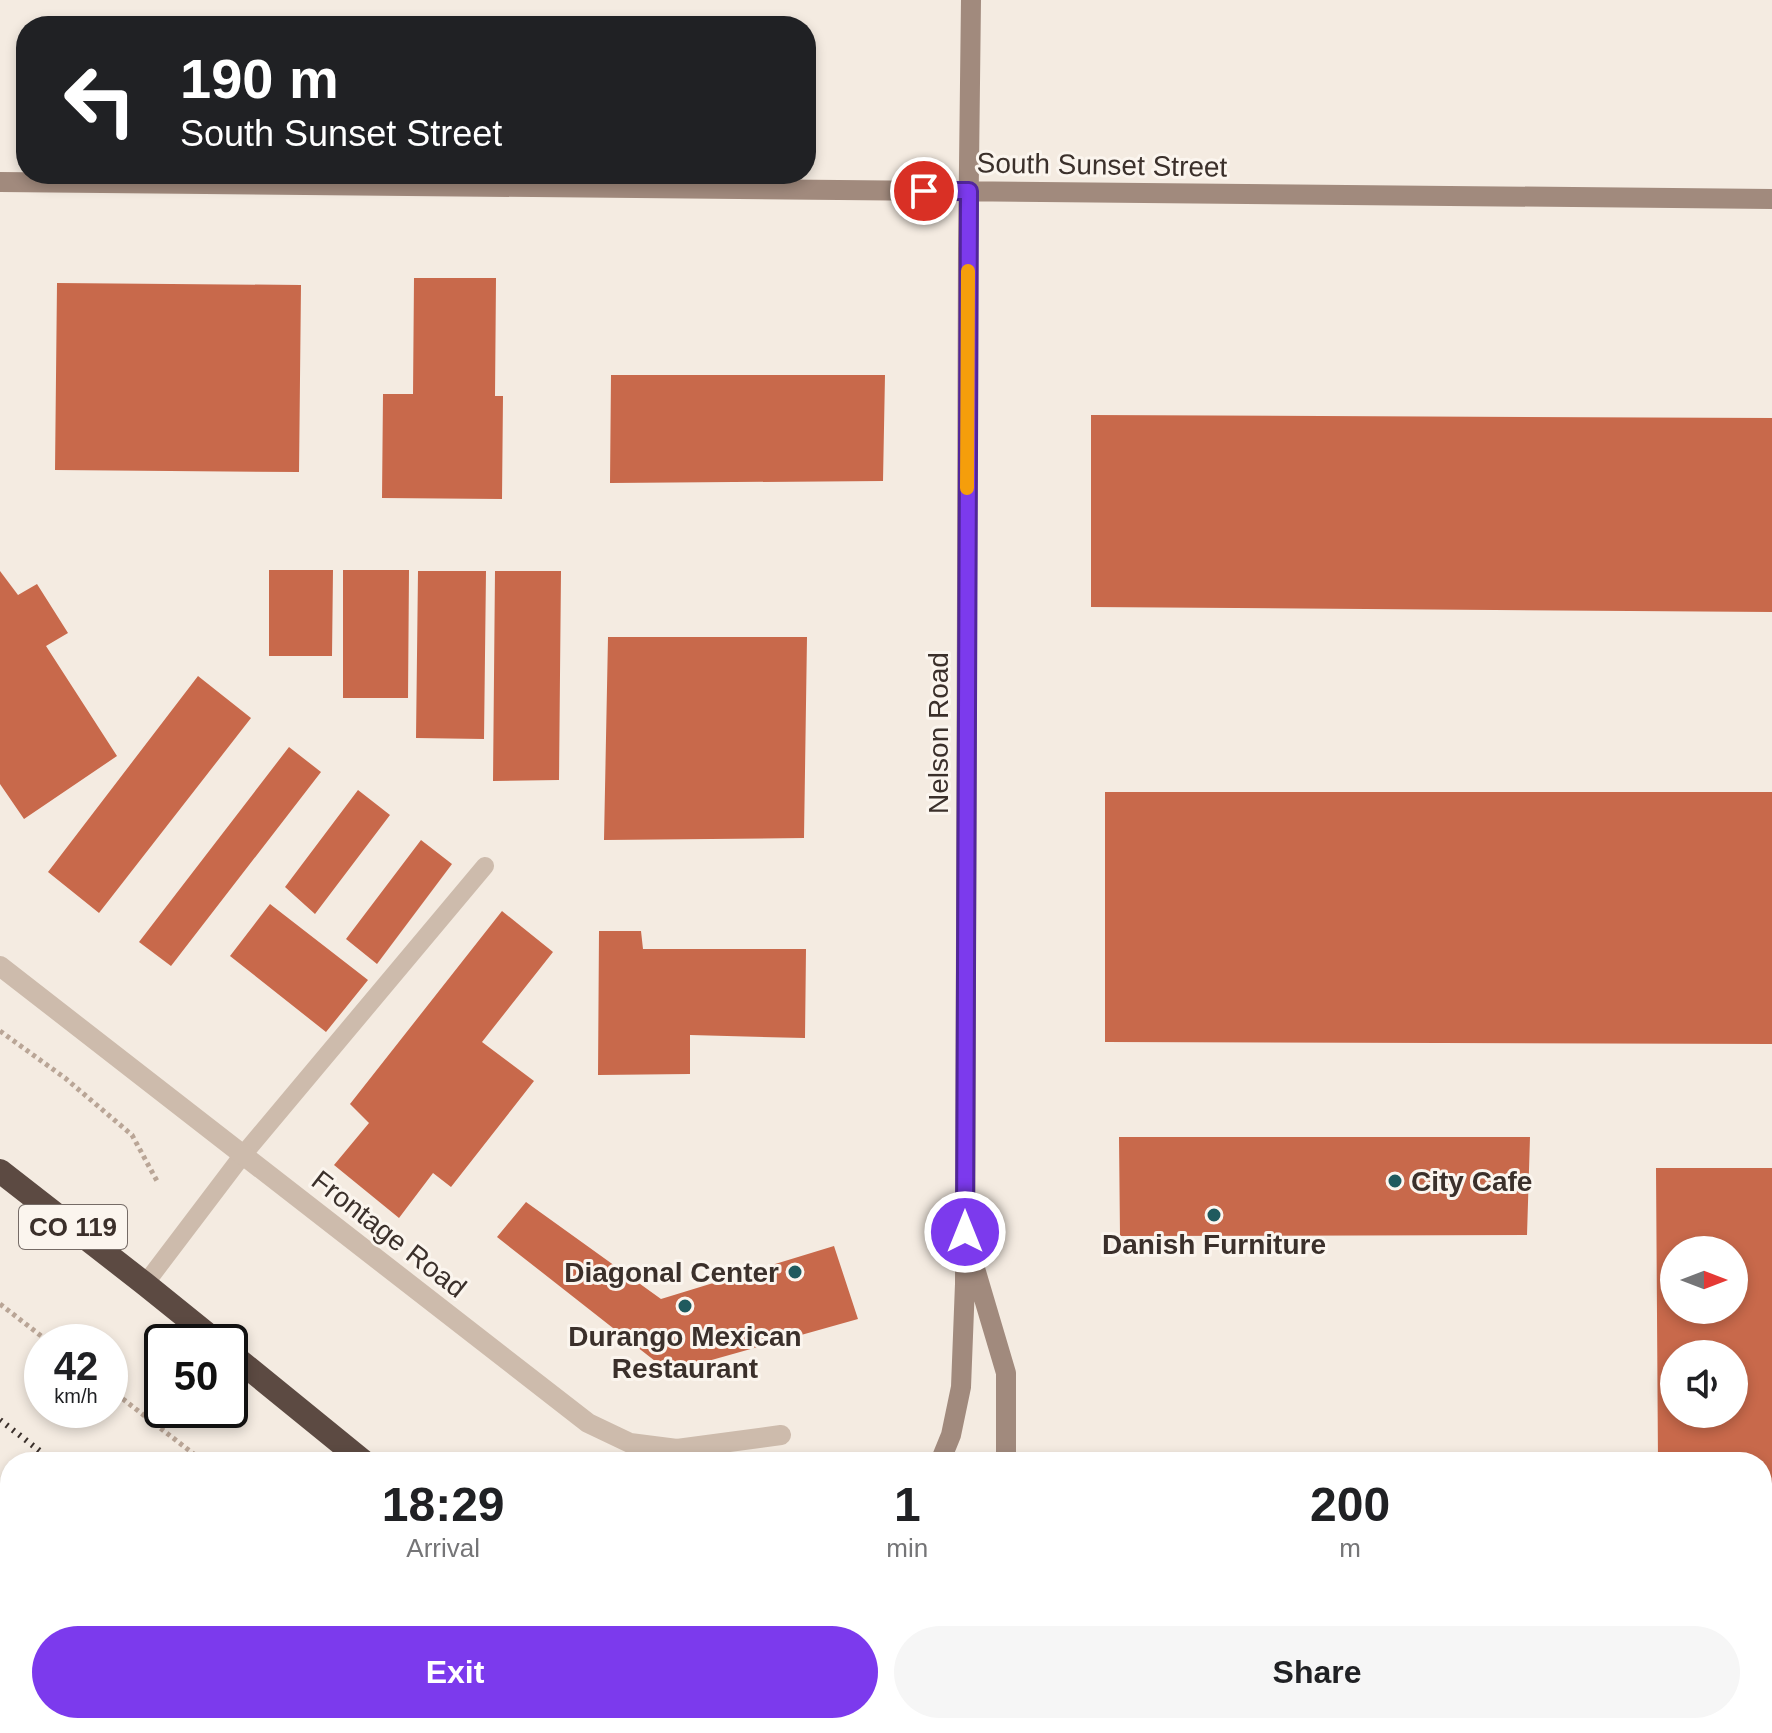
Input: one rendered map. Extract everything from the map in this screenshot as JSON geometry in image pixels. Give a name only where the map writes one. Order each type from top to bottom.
[{"type":"highway","name":"CO 119","points":[[0,1171],[195,1324]]},
{"type":"highway","points":[[248,1368],[352,1452]]},
{"type":"street","name":"Nelson Road","points":[[944,1452],[951,1435],[961,1387],[965,1232],[971,0]]},
{"type":"street","name":"South Sunset Street","points":[[215,184],[1772,199]]},
{"type":"street","name":"Frontage Road","points":[[0,966],[588,1423],[630,1443],[677,1449],[781,1435]]},
{"type":"street","points":[[965,1232],[1006,1373],[1006,1452]]},
{"type":"lane","points":[[145,1284],[242,1156],[485,866]]},
{"type":"path","points":[[0,1031],[65,1078],[132,1135],[157,1181]]},
{"type":"path","points":[[0,1304],[26,1324]]},
{"type":"path","points":[[128,1403],[191,1452]]},
{"type":"building","points":[[414,278],[496,278],[495,396],[503,396],[502,499],[382,498],[383,394],[413,394]]},
{"type":"building","points":[[57,283],[301,285],[299,472],[55,470]]},
{"type":"building","points":[[611,375],[885,375],[883,481],[610,483]]},
{"type":"building","points":[[1091,415],[1772,418],[1772,612],[1091,607]]},
{"type":"building","points":[[269,570],[333,570],[332,656],[269,656]]},
{"type":"building","points":[[343,570],[409,570],[408,698],[343,698]]},
{"type":"building","points":[[0,571],[18,595],[37,584],[68,633],[46,646],[117,756],[24,819],[0,784]]},
{"type":"building","points":[[418,571],[486,571],[484,739],[416,738]]},
{"type":"building","points":[[495,571],[561,571],[559,780],[493,781]]},
{"type":"building","points":[[608,637],[807,637],[804,838],[604,840]]},
{"type":"building","points":[[198,676],[251,718],[99,913],[48,872]]},
{"type":"building","points":[[289,747],[321,772],[171,966],[139,942]]},
{"type":"building","points":[[358,790],[390,815],[315,914],[285,887]]},
{"type":"building","points":[[1105,792],[1772,792],[1772,1044],[1105,1042]]},
{"type":"building","points":[[421,840],[452,864],[377,964],[346,939]]},
{"type":"building","points":[[270,904],[368,980],[326,1032],[230,956]]},
{"type":"building","points":[[502,911],[553,952],[482,1042],[534,1081],[451,1187],[433,1173],[399,1218],[334,1165],[369,1123],[350,1104]]},
{"type":"building","points":[[599,931],[641,931],[643,949],[806,949],[805,1038],[690,1035],[690,1074],[598,1075]]},
{"type":"building","points":[[1119,1137],[1530,1137],[1527,1235],[1120,1236]]},
{"type":"building","points":[[1656,1168],[1772,1168],[1772,1452],[1658,1452]]},
{"type":"building","name":"Diagonal Center","points":[[526,1202],[661,1299],[834,1246],[858,1319],[669,1372],[497,1237]]},
{"type":"railway","points":[[0,1420],[41,1452]]},
{"type":"slow traffic","points":[[967,488],[968,271]]},
{"type":"place","name":"City Cafe","points":[[1395,1181]]},
{"type":"place","name":"Danish Furniture","points":[[1214,1215]]},
{"type":"place","name":"Diagonal Center","points":[[795,1272]]},
{"type":"place","name":"Durango Mexican Restaurant","points":[[685,1306]]},
{"type":"route","points":[[924,191],[969,191],[965,1232]]}]
